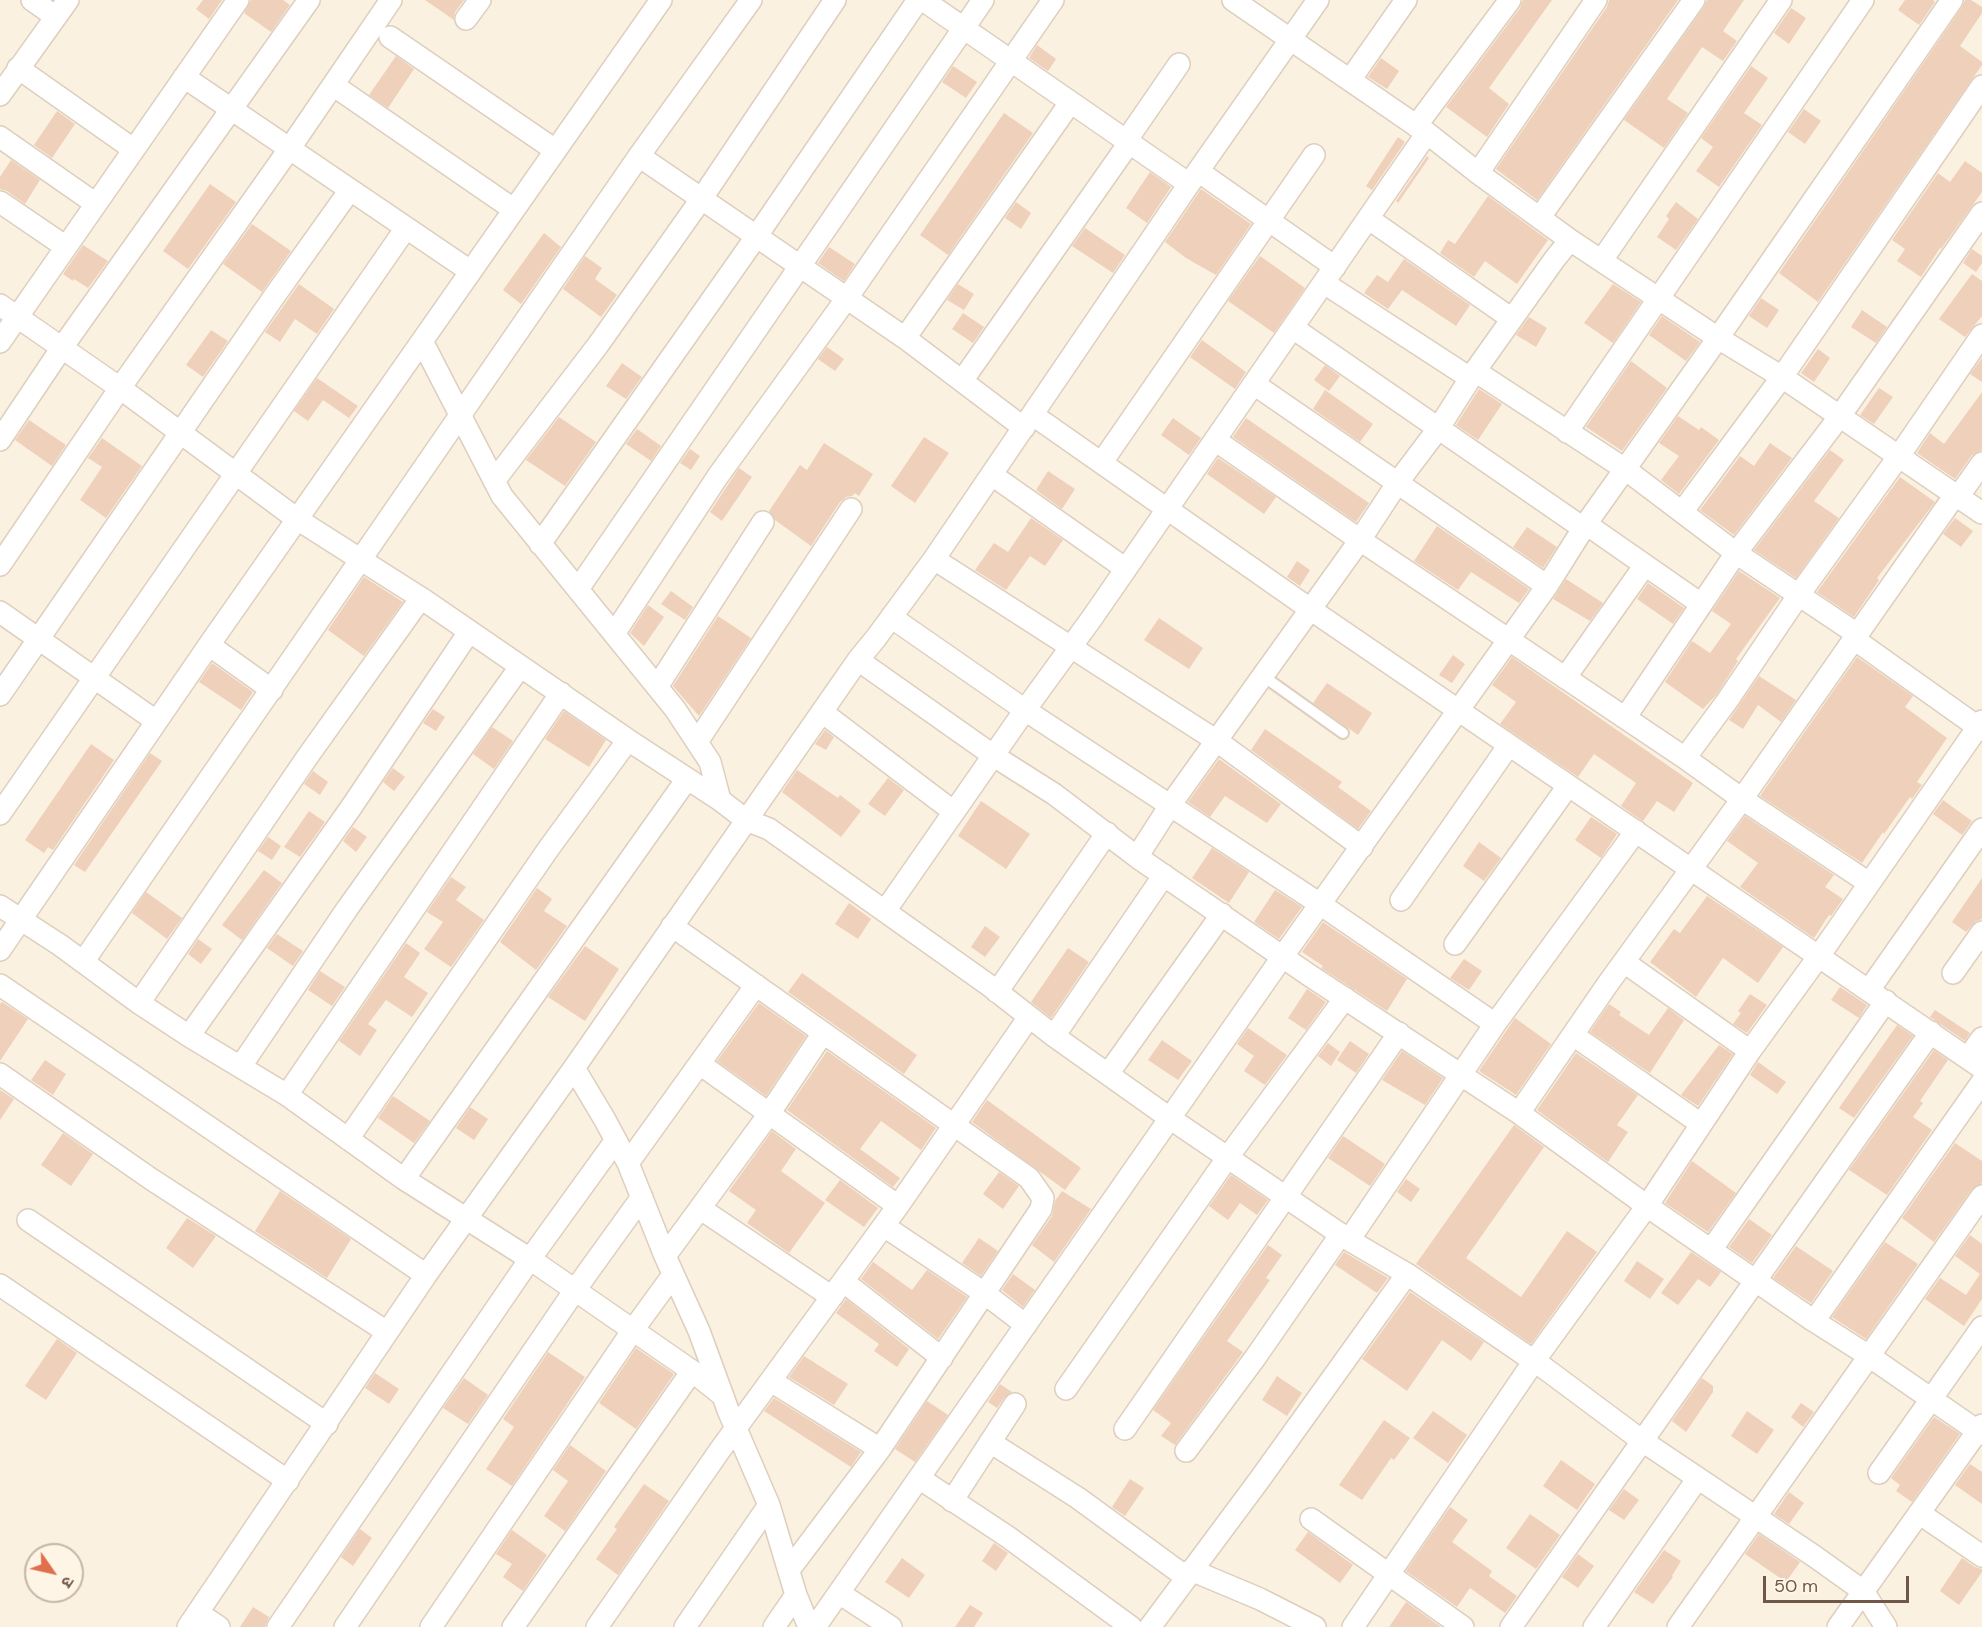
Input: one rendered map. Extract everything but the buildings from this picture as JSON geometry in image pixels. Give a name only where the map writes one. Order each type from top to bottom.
[{"type":"street","points":[[0,95],[62,9],[32,0]]},
{"type":"street","points":[[0,342],[9,311],[66,248],[238,0]]},
{"type":"street","points":[[0,440],[61,349],[309,0]]},
{"type":"street","points":[[0,565],[120,388],[290,148],[391,0]]},
{"type":"street","points":[[466,19],[480,0]]},
{"type":"street","points":[[0,950],[156,721],[661,0]]},
{"type":"street","points":[[83,962],[639,156],[751,0]]},
{"type":"street","points":[[495,481],[598,345],[702,198],[835,0]]},
{"type":"street","points":[[540,544],[756,237],[918,0]]},
{"type":"street","points":[[923,0],[1128,142],[1269,221],[1330,275],[1472,375],[1625,469],[1736,553],[1980,726],[1750,1051],[1647,1206],[1533,1361],[1353,1627]]},
{"type":"street","points":[[578,589],[983,0]]},
{"type":"street","points":[[614,634],[718,476],[846,298],[1053,0]]},
{"type":"street","points":[[1233,0],[1422,130],[1570,240],[1718,338],[1782,377],[1982,513]]},
{"type":"street","points":[[219,1627],[193,1620],[426,1275],[574,1068],[858,660],[934,560],[1193,177],[1318,0]]},
{"type":"street","points":[[1350,80],[1406,0]]},
{"type":"street","points":[[885,911],[1369,219],[1422,130],[1510,0]]},
{"type":"street","points":[[1478,173],[1596,0]]},
{"type":"street","points":[[1540,217],[1694,0]]},
{"type":"street","points":[[1602,260],[1781,0]]},
{"type":"street","points":[[1566,432],[1863,0]]},
{"type":"street","points":[[815,1627],[1320,903],[1547,586],[1585,526],[1952,0]]},
{"type":"street","points":[[390,37],[555,150]]},
{"type":"street","points":[[962,381],[1128,142],[1179,64]]},
{"type":"street","points":[[18,68],[133,149]]},
{"type":"street","points":[[184,77],[470,271]]},
{"type":"street","points":[[333,85],[513,209]]},
{"type":"street","points":[[1682,512],[1782,377],[1982,86]]},
{"type":"street","points":[[905,338],[1070,103]]},
{"type":"street","points":[[0,137],[96,204]]},
{"type":"street","points":[[1102,462],[1314,155]]},
{"type":"street","points":[[639,156],[905,338],[962,381],[1102,462],[1310,609],[1975,1063],[1982,1038]]},
{"type":"street","points":[[0,695],[350,190]]},
{"type":"street","points":[[0,202],[66,248]]},
{"type":"street","points":[[1625,718],[1736,553],[1840,416],[1982,213]]},
{"type":"street","points":[[1369,219],[1512,320]]},
{"type":"street","points":[[0,814],[406,228]]},
{"type":"street","points":[[1137,856],[1171,804],[1360,540],[1398,482],[1438,429],[1472,375],[1570,240]]},
{"type":"street","points":[[9,311],[120,388],[297,519],[421,598],[746,819],[769,829],[1171,1119],[1345,1237],[1407,1274],[1533,1361],[1641,1440],[1863,1591],[1886,1627]]},
{"type":"street","points":[[1293,328],[1438,429],[1701,604]]},
{"type":"street","points":[[1685,758],[1982,335]]},
{"type":"street","points":[[422,341],[502,496],[657,687],[697,742],[710,762],[720,800]]},
{"type":"street","points":[[1254,384],[1547,586]]},
{"type":"street","points":[[1215,440],[1869,884]]},
{"type":"street","points":[[1519,1113],[1855,637],[1982,463]]},
{"type":"street","points":[[992,475],[1126,568]]},
{"type":"street","points":[[697,742],[851,509]]},
{"type":"street","points":[[657,687],[763,522]]},
{"type":"street","points":[[934,560],[1217,741],[1362,847]]},
{"type":"street","points":[[1565,678],[1645,565]]},
{"type":"street","points":[[139,1003],[308,756],[421,598]]},
{"type":"street","points":[[0,612],[156,721]]},
{"type":"street","points":[[891,617],[1025,710],[1320,903],[1495,1024]]},
{"type":"street","points":[[189,1036],[350,809],[469,632]]},
{"type":"street","points":[[209,645],[272,690]]},
{"type":"street","points":[[858,660],[994,756],[1054,794],[1164,875],[1519,1113],[1647,1206],[1814,1321],[1981,1430],[1838,1627]]},
{"type":"street","points":[[242,1066],[348,909],[520,667]]},
{"type":"street","points":[[287,1095],[561,693]]},
{"type":"street","points":[[822,712],[954,812]]},
{"type":"street","points":[[348,1139],[549,849],[628,740]]},
{"type":"street","points":[[1401,900],[1509,745]]},
{"type":"street","points":[[404,1179],[687,779]]},
{"type":"street","points":[[1455,944],[1568,786]]},
{"type":"street","points":[[1711,1250],[1878,996],[1982,829]]},
{"type":"street","points":[[1186,1451],[1345,1237],[1495,1024],[1636,831]]},
{"type":"street","points":[[998,992],[1107,834]]},
{"type":"street","points":[[1054,1036],[1164,875]]},
{"type":"street","points":[[0,906],[139,1003],[287,1095],[404,1179],[466,1220],[530,1258],[723,1395]]},
{"type":"street","points":[[1108,1074],[1222,914]]},
{"type":"street","points":[[672,926],[1029,1178],[1043,1198],[1041,1209],[880,1449],[789,1570]]},
{"type":"street","points":[[1953,973],[1982,933]]},
{"type":"street","points":[[1624,962],[1750,1051]]},
{"type":"street","points":[[0,985],[426,1275]]},
{"type":"street","points":[[628,1163],[756,986]]},
{"type":"street","points":[[1066,1389],[1228,1157],[1345,998]]},
{"type":"street","points":[[597,1627],[884,1226],[1029,1017]]},
{"type":"street","points":[[1511,1627],[1931,1032]]},
{"type":"street","points":[[431,1627],[633,1330],[701,1209],[823,1033]]},
{"type":"street","points":[[1125,1429],[1400,1033]]},
{"type":"street","points":[[1573,1035],[1701,1124]]},
{"type":"street","points":[[700,1064],[898,1206]]},
{"type":"street","points":[[574,1068],[628,1163],[669,1266],[702,1339],[736,1430],[769,1505],[796,1595],[809,1627]]},
{"type":"street","points":[[0,1074],[151,1179],[387,1332]]},
{"type":"street","points":[[1814,1321],[1982,1082]]},
{"type":"street","points":[[278,1627],[530,1258],[616,1140]]},
{"type":"street","points":[[1686,1624],[1757,1517],[1982,1196]]},
{"type":"street","points":[[345,1627],[575,1290],[642,1197]]},
{"type":"street","points":[[701,1209],[838,1289],[942,1358]]},
{"type":"street","points":[[28,1220],[327,1424]]},
{"type":"street","points":[[884,1226],[984,1293],[1026,1325]]},
{"type":"street","points":[[1150,1627],[1260,1479],[1407,1274]]},
{"type":"street","points":[[0,1286],[288,1481]]},
{"type":"street","points":[[1879,1473],[1982,1327]]},
{"type":"street","points":[[513,1627],[692,1371]]},
{"type":"street","points":[[771,1381],[880,1449]]},
{"type":"street","points":[[952,1501],[1015,1404]]},
{"type":"street","points":[[990,1442],[1189,1573],[1260,1599],[1315,1627]]},
{"type":"street","points":[[919,1478],[1008,1537],[1131,1627]]},
{"type":"street","points":[[1594,1627],[1698,1478]]},
{"type":"street","points":[[685,1627],[769,1505]]},
{"type":"street","points":[[1919,1513],[1982,1556]]},
{"type":"street","points":[[1311,1519],[1463,1627]]},
{"type":"street","points":[[839,1593],[891,1627]]},
{"type":"street","points":[[774,1627],[796,1595]]},
{"type":"lane","points":[[1263,676],[1343,733]]}]
